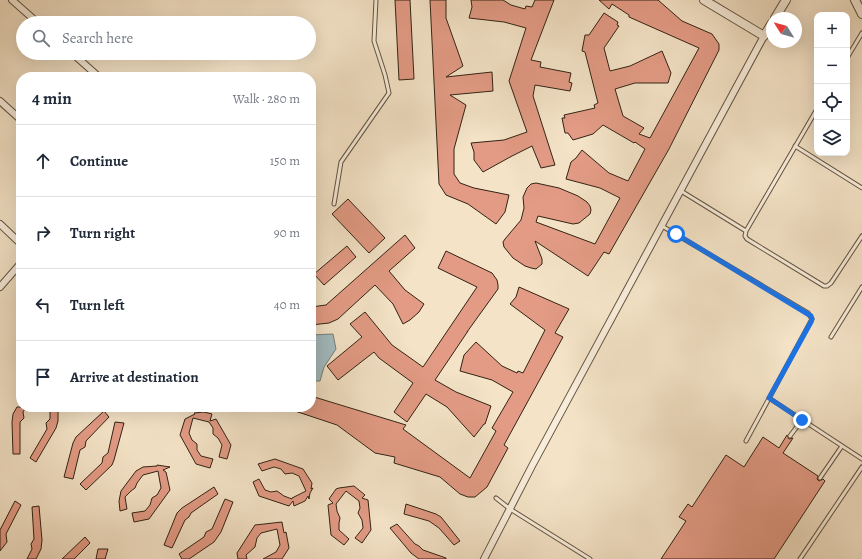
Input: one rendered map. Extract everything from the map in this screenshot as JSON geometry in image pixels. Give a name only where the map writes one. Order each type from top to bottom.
[{"type":"street","points":[[12,0],[30,16]]},
{"type":"street","points":[[704,0],[764,36]]},
{"type":"street","points":[[779,12],[786,0]]},
{"type":"street","points":[[855,0],[862,14]]},
{"type":"street","points":[[484,559],[766,32]]},
{"type":"street","points":[[80,60],[93,72]]},
{"type":"street","points":[[0,101],[16,115]]},
{"type":"street","points":[[0,224],[16,239]]},
{"type":"street","points":[[0,287],[16,269]]},
{"type":"lane","points":[[334,204],[341,162],[389,93],[374,41],[376,0]]},
{"type":"lane","points":[[850,53],[862,33]]},
{"type":"lane","points":[[814,114],[746,231],[745,236],[824,286],[831,284],[862,236]]},
{"type":"lane","points":[[795,146],[862,188]]},
{"type":"lane","points":[[681,191],[746,231]]},
{"type":"lane","points":[[662,226],[811,316],[811,322],[746,441]]},
{"type":"lane","points":[[831,337],[862,287]]},
{"type":"lane","points":[[769,398],[862,459]]},
{"type":"lane","points":[[790,436],[802,420]]},
{"type":"lane","points":[[820,478],[842,446]]},
{"type":"lane","points":[[800,559],[862,467]]},
{"type":"lane","points":[[496,498],[510,509],[590,559]]},
{"type":"water","points":[[333,334],[336,349],[324,367],[320,381],[316,381],[316,335]]},
{"type":"building","points":[[395,0],[410,0],[414,79],[399,80]]},
{"type":"building","points":[[430,0],[446,0],[446,18],[463,66],[446,77],[492,72],[493,91],[450,95],[466,105],[454,149],[454,174],[460,183],[474,188],[509,195],[505,212],[496,224],[468,204],[446,195],[439,184]]},
{"type":"building","points":[[471,0],[503,0],[511,5],[525,9],[526,6],[532,7],[535,0],[554,0],[531,60],[541,62],[540,67],[571,73],[569,82],[572,83],[570,91],[535,85],[533,96],[555,165],[541,168],[532,146],[483,172],[474,160],[474,152],[471,143],[504,140],[527,132],[509,81],[526,28],[504,22],[469,18],[472,7]]},
{"type":"building","points":[[599,0],[658,0],[682,21],[712,34],[719,44],[719,50],[669,149],[609,254],[604,252],[588,276],[535,241],[542,259],[542,264],[536,269],[531,268],[513,258],[504,247],[503,242],[521,220],[524,208],[523,197],[527,188],[531,184],[536,183],[559,188],[578,196],[587,202],[591,210],[590,214],[579,223],[573,224],[538,216],[536,222],[595,244],[620,198],[600,188],[566,179],[571,162],[582,150],[609,173],[628,181],[645,149],[603,125],[593,134],[573,140],[568,133],[565,133],[562,118],[565,118],[564,115],[595,108],[594,105],[598,103],[585,52],[582,51],[585,35],[589,35],[604,13],[618,22],[617,25],[619,26],[604,48],[610,71],[630,66],[662,51],[671,73],[668,83],[635,83],[615,89],[623,116],[644,128],[639,134],[650,138],[699,48],[629,17],[629,15],[612,4],[609,9]]},
{"type":"building","points":[[348,199],[385,238],[369,253],[332,214]]},
{"type":"building","points":[[405,235],[415,248],[389,271],[405,290],[424,304],[419,312],[410,320],[403,324],[393,304],[375,285],[338,319],[329,323],[316,324],[316,306],[326,305]]},
{"type":"building","points":[[347,246],[356,257],[324,285],[316,276],[316,272]]},
{"type":"building","points":[[446,251],[492,273],[497,280],[498,285],[498,289],[435,380],[456,392],[491,406],[485,424],[474,437],[447,407],[426,394],[407,422],[394,412],[413,383],[379,358],[374,352],[338,380],[327,366],[362,337],[350,324],[365,312],[392,345],[423,367],[477,287],[438,268]]},
{"type":"building","points":[[519,287],[569,309],[555,333],[563,337],[504,445],[508,448],[487,487],[475,497],[468,497],[460,494],[440,477],[394,463],[395,457],[375,453],[337,425],[298,412],[316,412],[316,398],[406,425],[403,429],[470,478],[496,431],[492,428],[513,392],[492,380],[460,371],[464,355],[476,342],[502,366],[517,373],[518,371],[523,373],[545,330],[510,304],[516,297]]},
{"type":"building","points":[[16,409],[16,412],[23,412],[24,418],[20,422],[20,454],[13,454],[13,414]]},
{"type":"building","points":[[50,412],[58,412],[56,428],[36,462],[30,458],[47,429],[46,423],[50,419]]},
{"type":"building","points":[[103,412],[105,412],[109,417],[86,441],[85,447],[80,450],[73,479],[64,477],[76,437]]},
{"type":"building","points":[[204,412],[212,414],[210,421],[216,419],[231,445],[227,459],[219,457],[222,445],[218,438],[213,434],[213,428],[209,422],[193,418],[189,433],[192,440],[197,444],[197,450],[201,456],[213,459],[210,468],[196,464],[180,435],[185,419],[195,414],[194,413]]},
{"type":"building","points":[[115,422],[124,423],[112,465],[86,490],[80,484],[102,463],[103,457],[108,453]]},
{"type":"building","points":[[787,435],[789,439],[793,438],[783,453],[818,476],[817,479],[819,481],[823,479],[825,481],[774,559],[661,559],[686,521],[679,517],[688,504],[692,507],[726,455],[744,467],[763,437],[779,448]]},
{"type":"building","points":[[275,459],[303,469],[312,483],[311,489],[313,488],[309,499],[308,496],[305,501],[294,506],[293,501],[289,506],[259,496],[253,482],[259,479],[265,490],[271,492],[277,491],[292,499],[306,491],[299,476],[292,473],[285,474],[281,469],[274,467],[262,471],[258,464]]},
{"type":"building","points":[[157,465],[170,467],[163,470],[166,472],[170,490],[149,519],[134,522],[132,513],[145,511],[150,505],[152,498],[157,495],[161,488],[158,471],[143,475],[135,488],[125,497],[127,509],[120,511],[119,501],[121,491],[136,471],[143,467]]},
{"type":"building","points":[[354,486],[365,495],[362,498],[368,500],[371,530],[362,543],[355,538],[363,528],[362,520],[358,513],[360,508],[359,501],[346,491],[336,504],[340,518],[339,530],[349,539],[344,545],[331,535],[328,505],[333,503],[329,499],[336,489]]},
{"type":"building","points":[[214,487],[218,494],[191,513],[185,520],[172,548],[164,545],[177,513],[182,508]]},
{"type":"building","points":[[225,499],[233,502],[221,532],[214,542],[189,559],[182,559],[179,554],[204,537],[206,532],[212,529]]},
{"type":"building","points":[[15,501],[21,505],[6,534],[7,542],[0,551],[0,530]]},
{"type":"building","points":[[406,504],[441,517],[460,541],[454,545],[439,528],[429,521],[404,514]]},
{"type":"building","points":[[39,506],[42,540],[41,549],[36,559],[27,559],[32,549],[31,544],[34,539],[32,507]]},
{"type":"building","points":[[282,522],[284,533],[286,532],[289,548],[282,559],[263,559],[276,552],[280,545],[277,529],[261,533],[257,538],[255,547],[246,555],[247,559],[238,559],[237,553],[255,525]]},
{"type":"building","points":[[397,524],[415,544],[423,550],[446,559],[419,559],[411,553],[390,528]]},
{"type":"building","points":[[85,537],[90,543],[74,559],[62,559]]},
{"type":"building","points":[[98,549],[108,549],[105,559],[96,559]]},
{"type":"route","points":[[676,234],[811,316],[811,322],[769,398],[802,420]]}]
